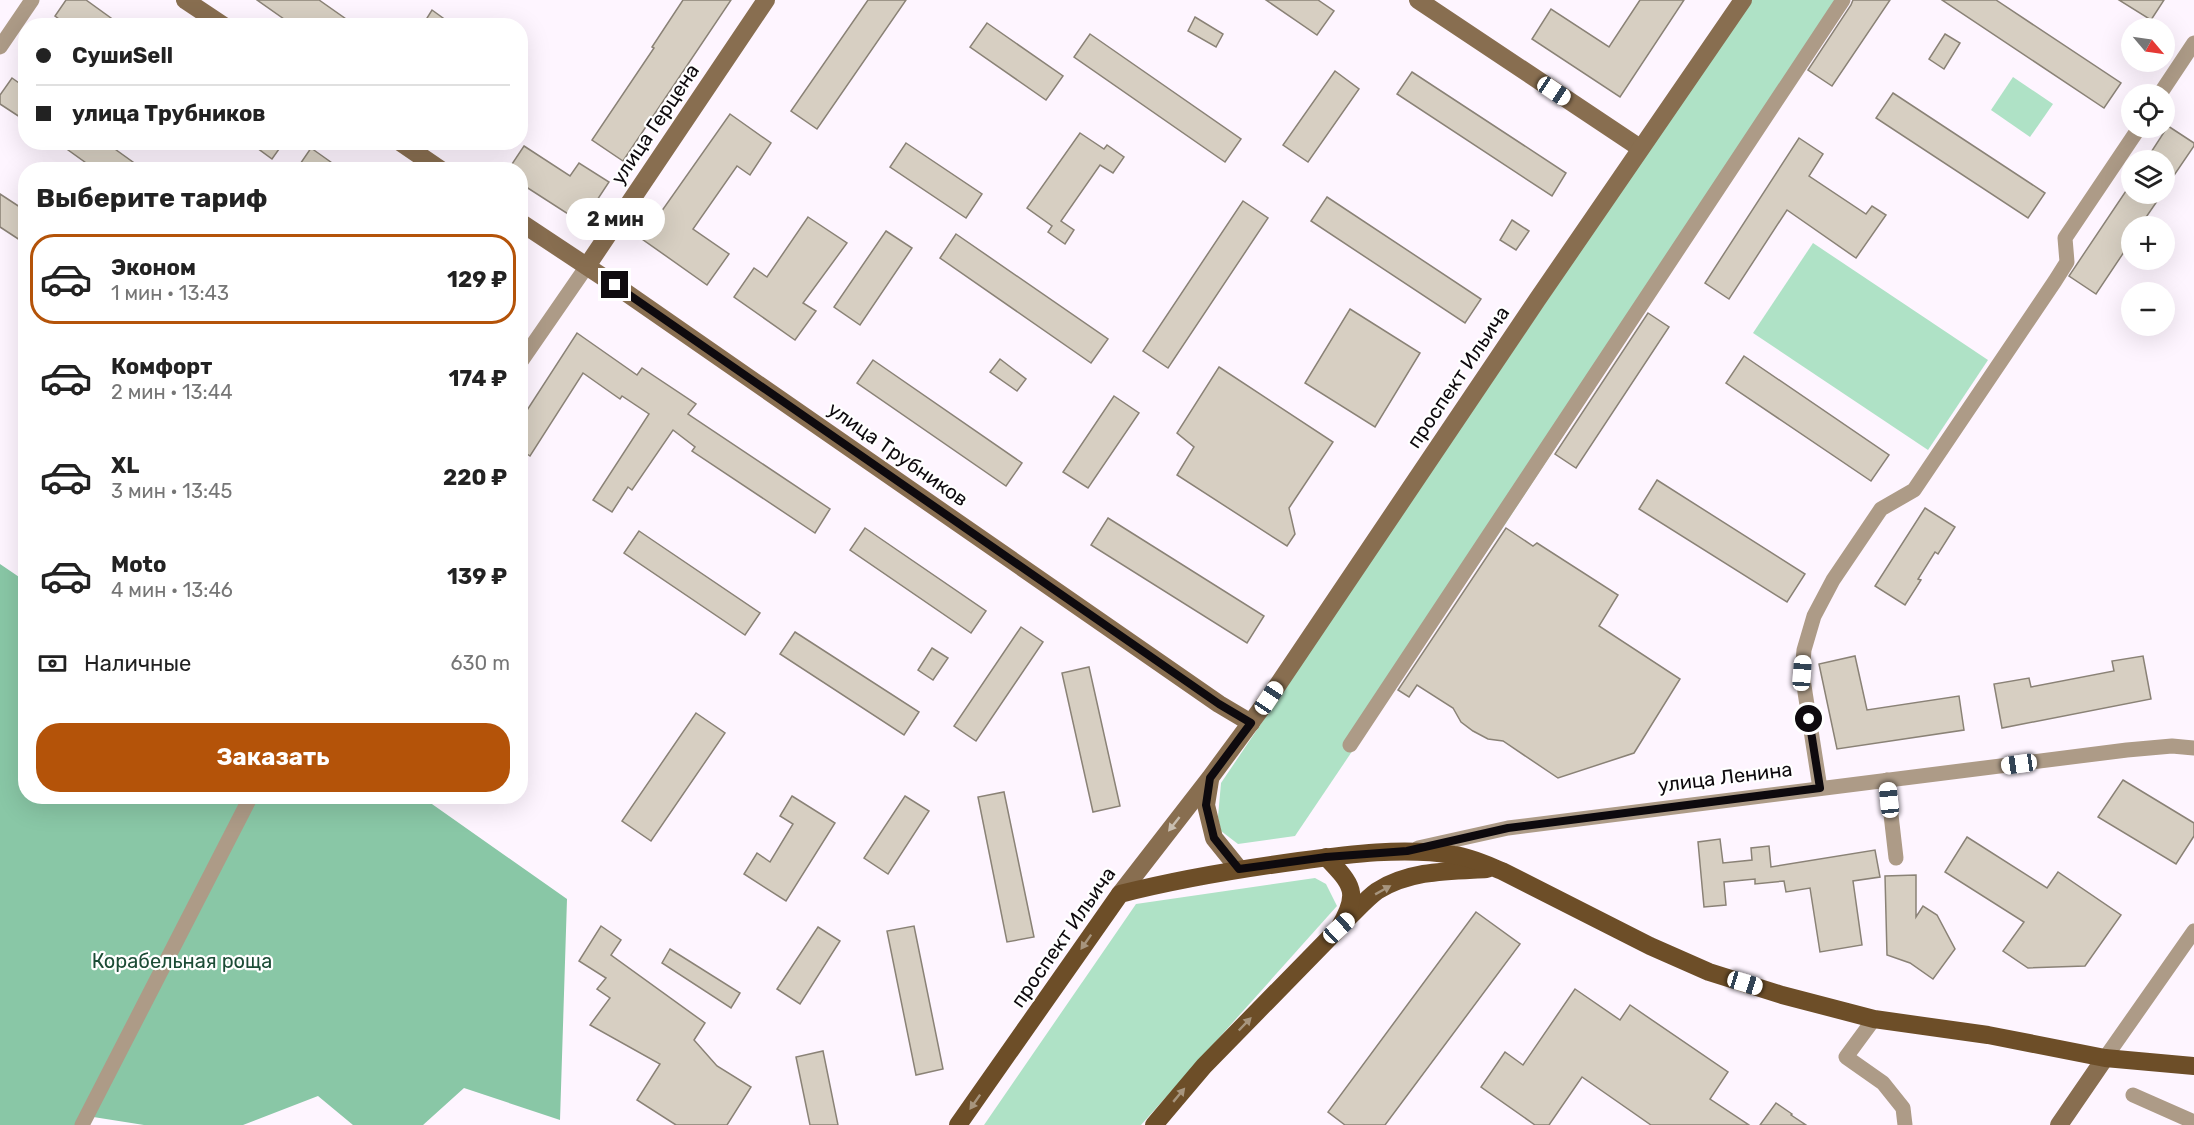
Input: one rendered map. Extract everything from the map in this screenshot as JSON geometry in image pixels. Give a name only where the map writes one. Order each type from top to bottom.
[{"type":"main road","name":"улица Ленина","points":[[1120,894],[1200,875],[1326,857],[1407,851],[1455,855],[1495,868],[1650,946],[1709,972],[1782,995],[1874,1019],[1988,1035],[2104,1058],[2194,1066]]},
{"type":"main road","points":[[1154,1125],[1204,1066],[1339,928],[1351,908],[1352,896],[1348,884],[1326,857]]},
{"type":"main road","name":"улица Ленина","points":[[1339,928],[1377,892],[1395,883],[1420,874],[1438,871],[1495,868]]},
{"type":"main road","name":"проспект Ильича","points":[[958,1125],[1120,894]]},
{"type":"street","points":[[20,18],[32,0]]},
{"type":"street","points":[[185,0],[212,18]]},
{"type":"street","name":"улица Герцена","points":[[528,351],[766,0]]},
{"type":"street","points":[[1418,0],[1640,148]]},
{"type":"street","name":"проспект Ильича","points":[[1120,894],[1251,723],[1640,148],[1743,0]]},
{"type":"street","points":[[1350,745],[1843,0]]},
{"type":"street","points":[[0,47],[18,21]]},
{"type":"street","points":[[2167,84],[2194,43]]},
{"type":"street","points":[[1820,788],[1802,673],[1804,650],[1814,616],[1833,580],[1881,509],[1914,490],[2067,262],[2065,238],[2132,138]]},
{"type":"street","points":[[412,150],[429,162]]},
{"type":"street","name":"улица Трубников","points":[[528,227],[1219,704],[1251,723]]},
{"type":"street","name":"улица Ленина","points":[[1407,851],[1508,828],[2127,750],[2172,746],[2194,748]]},
{"type":"street","points":[[1210,778],[1206,805],[1214,838],[1239,869]]},
{"type":"street","points":[[1887,780],[1896,858]]},
{"type":"street","points":[[82,1125],[247,804]]},
{"type":"street","points":[[2059,1125],[2194,932]]},
{"type":"street","points":[[1874,1019],[1846,1057],[1883,1083],[1903,1108],[1905,1125]]},
{"type":"street","points":[[2133,1095],[2194,1122]]},
{"type":"green space","points":[[1750,0],[1849,0],[1504,526],[1295,836],[1238,844],[1221,831],[1218,817],[1221,783]]},
{"type":"green space","points":[[2013,77],[2053,104],[2030,137],[1991,110]]},
{"type":"green space","points":[[1813,243],[1988,360],[1928,450],[1753,333]]},
{"type":"green space","name":"Корабельная роща","points":[[0,564],[18,576],[18,804],[432,804],[567,899],[560,1120],[464,1088],[423,1125],[353,1125],[318,1096],[243,1125],[144,1125],[87,1116],[78,1125],[0,1125]]},
{"type":"green space","points":[[1315,878],[1326,884],[1337,906],[1141,1125],[984,1125],[1136,904]]},
{"type":"building","points":[[66,0],[86,0],[111,18],[58,18],[55,16]]},
{"type":"building","points":[[257,0],[319,0],[345,18],[283,18]]},
{"type":"building","points":[[683,0],[731,0],[623,161],[592,140],[654,48],[652,47]]},
{"type":"building","points":[[868,0],[906,0],[817,129],[791,111]]},
{"type":"building","points":[[1266,0],[1318,0],[1334,11],[1317,35]]},
{"type":"building","points":[[1640,0],[1684,0],[1620,97],[1532,39],[1551,9],[1609,47]]},
{"type":"building","points":[[1853,0],[1890,0],[1832,86],[1808,70]]},
{"type":"building","points":[[1942,0],[1996,0],[2121,83],[2104,108]]},
{"type":"building","points":[[2119,0],[2164,0],[2152,18],[2148,18]]},
{"type":"building","points":[[432,10],[443,18],[427,18]]},
{"type":"building","points":[[1195,17],[1223,34],[1216,47],[1188,31]]},
{"type":"building","points":[[987,23],[1063,76],[1046,100],[970,47]]},
{"type":"building","points":[[1090,34],[1241,139],[1225,162],[1074,57]]},
{"type":"building","points":[[1945,34],[1960,43],[1944,69],[1929,59]]},
{"type":"building","points":[[1335,71],[1359,89],[1308,162],[1283,145]]},
{"type":"building","points":[[1412,72],[1566,173],[1552,196],[1397,94]]},
{"type":"building","points":[[12,78],[18,82],[18,116],[0,104],[0,95]]},
{"type":"building","points":[[1893,93],[2045,193],[2028,218],[1876,118]]},
{"type":"building","points":[[730,114],[771,143],[750,175],[737,166],[693,229],[729,254],[707,285],[642,239]]},
{"type":"building","points":[[2175,131],[2194,143],[2175,174],[2175,150],[2152,150],[2160,138],[2175,138]]},
{"type":"building","points":[[1080,133],[1104,149],[1107,145],[1124,157],[1113,173],[1100,165],[1061,221],[1074,230],[1065,244],[1048,232],[1052,226],[1027,208]]},
{"type":"building","points":[[1799,138],[1823,154],[1809,176],[1866,214],[1872,206],[1886,215],[1856,258],[1787,210],[1729,299],[1705,283]]},
{"type":"building","points":[[906,143],[982,194],[966,218],[890,167]]},
{"type":"building","points":[[528,149],[570,176],[579,163],[609,182],[582,223],[528,188],[528,162],[513,162],[521,150]]},
{"type":"building","points":[[68,150],[116,150],[133,162],[85,162]]},
{"type":"building","points":[[260,150],[278,150],[272,159]]},
{"type":"building","points":[[310,150],[314,150],[331,162],[301,162]]},
{"type":"building","points":[[0,194],[18,206],[18,239],[0,227]]},
{"type":"building","points":[[1327,197],[1481,299],[1465,323],[1311,221]]},
{"type":"building","points":[[2121,198],[2121,204],[2155,204],[2147,216],[2121,216],[2121,256],[2096,294],[2069,276]]},
{"type":"building","points":[[1243,201],[1268,218],[1168,368],[1143,351]]},
{"type":"building","points":[[808,217],[847,243],[803,303],[816,311],[795,340],[734,297],[754,268],[767,277]]},
{"type":"building","points":[[1512,220],[1529,231],[1516,250],[1500,240]]},
{"type":"building","points":[[886,231],[912,248],[860,325],[834,307]]},
{"type":"building","points":[[956,234],[1108,339],[1091,363],[940,258]]},
{"type":"building","points":[[1350,309],[1420,353],[1375,427],[1305,383]]},
{"type":"building","points":[[1648,313],[1669,327],[1576,468],[1555,454]]},
{"type":"building","points":[[577,333],[637,375],[642,368],[696,404],[688,414],[830,509],[815,533],[692,451],[695,447],[673,430],[632,490],[628,487],[612,512],[593,500],[649,414],[622,396],[620,399],[583,373],[530,456],[528,455],[528,409]]},
{"type":"building","points":[[1744,356],[1889,455],[1871,481],[1726,383]]},
{"type":"building","points":[[1000,359],[1026,379],[1017,391],[990,372]]},
{"type":"building","points":[[873,360],[1022,463],[1006,486],[857,383]]},
{"type":"building","points":[[1219,367],[1333,442],[1289,508],[1295,534],[1287,546],[1177,475],[1194,447],[1177,433]]},
{"type":"building","points":[[1114,396],[1139,413],[1088,488],[1063,472]]},
{"type":"building","points":[[1657,480],[1805,574],[1787,602],[1639,509]]},
{"type":"building","points":[[1925,508],[1955,527],[1938,554],[1935,552],[1905,605],[1875,586]]},
{"type":"building","points":[[1108,518],[1264,616],[1247,643],[1091,545]]},
{"type":"building","points":[[865,528],[986,611],[971,633],[850,550]]},
{"type":"building","points":[[1506,528],[1533,546],[1537,543],[1618,595],[1599,626],[1680,679],[1634,753],[1558,778],[1503,741],[1488,739],[1473,731],[1461,722],[1453,708],[1417,685],[1409,697],[1398,690]]},
{"type":"building","points":[[639,531],[760,613],[745,635],[624,553]]},
{"type":"building","points":[[1021,627],[1043,642],[976,741],[954,726]]},
{"type":"building","points":[[795,632],[919,712],[904,735],[780,654]]},
{"type":"building","points":[[932,648],[948,658],[933,680],[918,670]]},
{"type":"building","points":[[1855,656],[1867,710],[1959,696],[1964,730],[1837,749],[1819,664]]},
{"type":"building","points":[[2143,656],[2151,699],[2002,728],[1994,684],[2029,678],[2031,687],[2114,671],[2112,661]]},
{"type":"building","points":[[1089,667],[1120,806],[1093,812],[1062,673]]},
{"type":"building","points":[[696,713],[725,733],[651,841],[622,821]]},
{"type":"building","points":[[2123,780],[2194,823],[2194,836],[2176,864],[2098,817]]},
{"type":"building","points":[[1004,792],[1034,937],[1007,942],[978,797]]},
{"type":"building","points":[[792,796],[835,823],[786,901],[744,874],[757,853],[770,862],[793,824],[780,816]]},
{"type":"building","points":[[905,796],[929,811],[888,874],[864,858]]},
{"type":"building","points":[[1967,837],[2047,888],[2058,872],[2121,915],[2085,966],[2028,968],[2003,951],[2024,922],[1945,872]]},
{"type":"building","points":[[1720,839],[1723,863],[1752,860],[1751,848],[1769,846],[1771,867],[1875,850],[1880,877],[1853,881],[1862,945],[1820,952],[1810,888],[1786,892],[1784,881],[1755,884],[1755,879],[1724,882],[1726,905],[1704,907],[1698,842]]},
{"type":"building","points":[[1916,875],[1916,917],[1923,906],[1937,915],[1955,949],[1933,979],[1910,963],[1887,955],[1885,876]]},
{"type":"building","points":[[1476,912],[1520,944],[1385,1125],[1345,1125],[1328,1112]]},
{"type":"building","points":[[601,926],[621,940],[611,955],[705,1023],[694,1040],[717,1066],[751,1087],[727,1125],[676,1125],[637,1100],[660,1064],[590,1025],[610,998],[597,989],[606,978],[579,961]]},
{"type":"building","points":[[914,926],[943,1069],[916,1075],[887,931]]},
{"type":"building","points":[[818,927],[840,941],[800,1004],[777,989]]},
{"type":"building","points":[[670,949],[740,993],[731,1008],[662,963]]},
{"type":"building","points":[[1575,989],[1620,1020],[1630,1005],[1728,1072],[1710,1099],[1749,1125],[1651,1125],[1582,1077],[1549,1125],[1535,1125],[1481,1087],[1505,1052],[1523,1065]]},
{"type":"building","points":[[823,1051],[838,1125],[810,1125],[796,1057]]},
{"type":"building","points":[[1776,1103],[1791,1115],[1806,1125],[1760,1125]]},
{"type":"route","points":[[615,285],[1219,704],[1251,723],[1210,778],[1206,805],[1214,838],[1239,869],[1326,857],[1407,851],[1508,828],[1820,788],[1809,719]]}]
